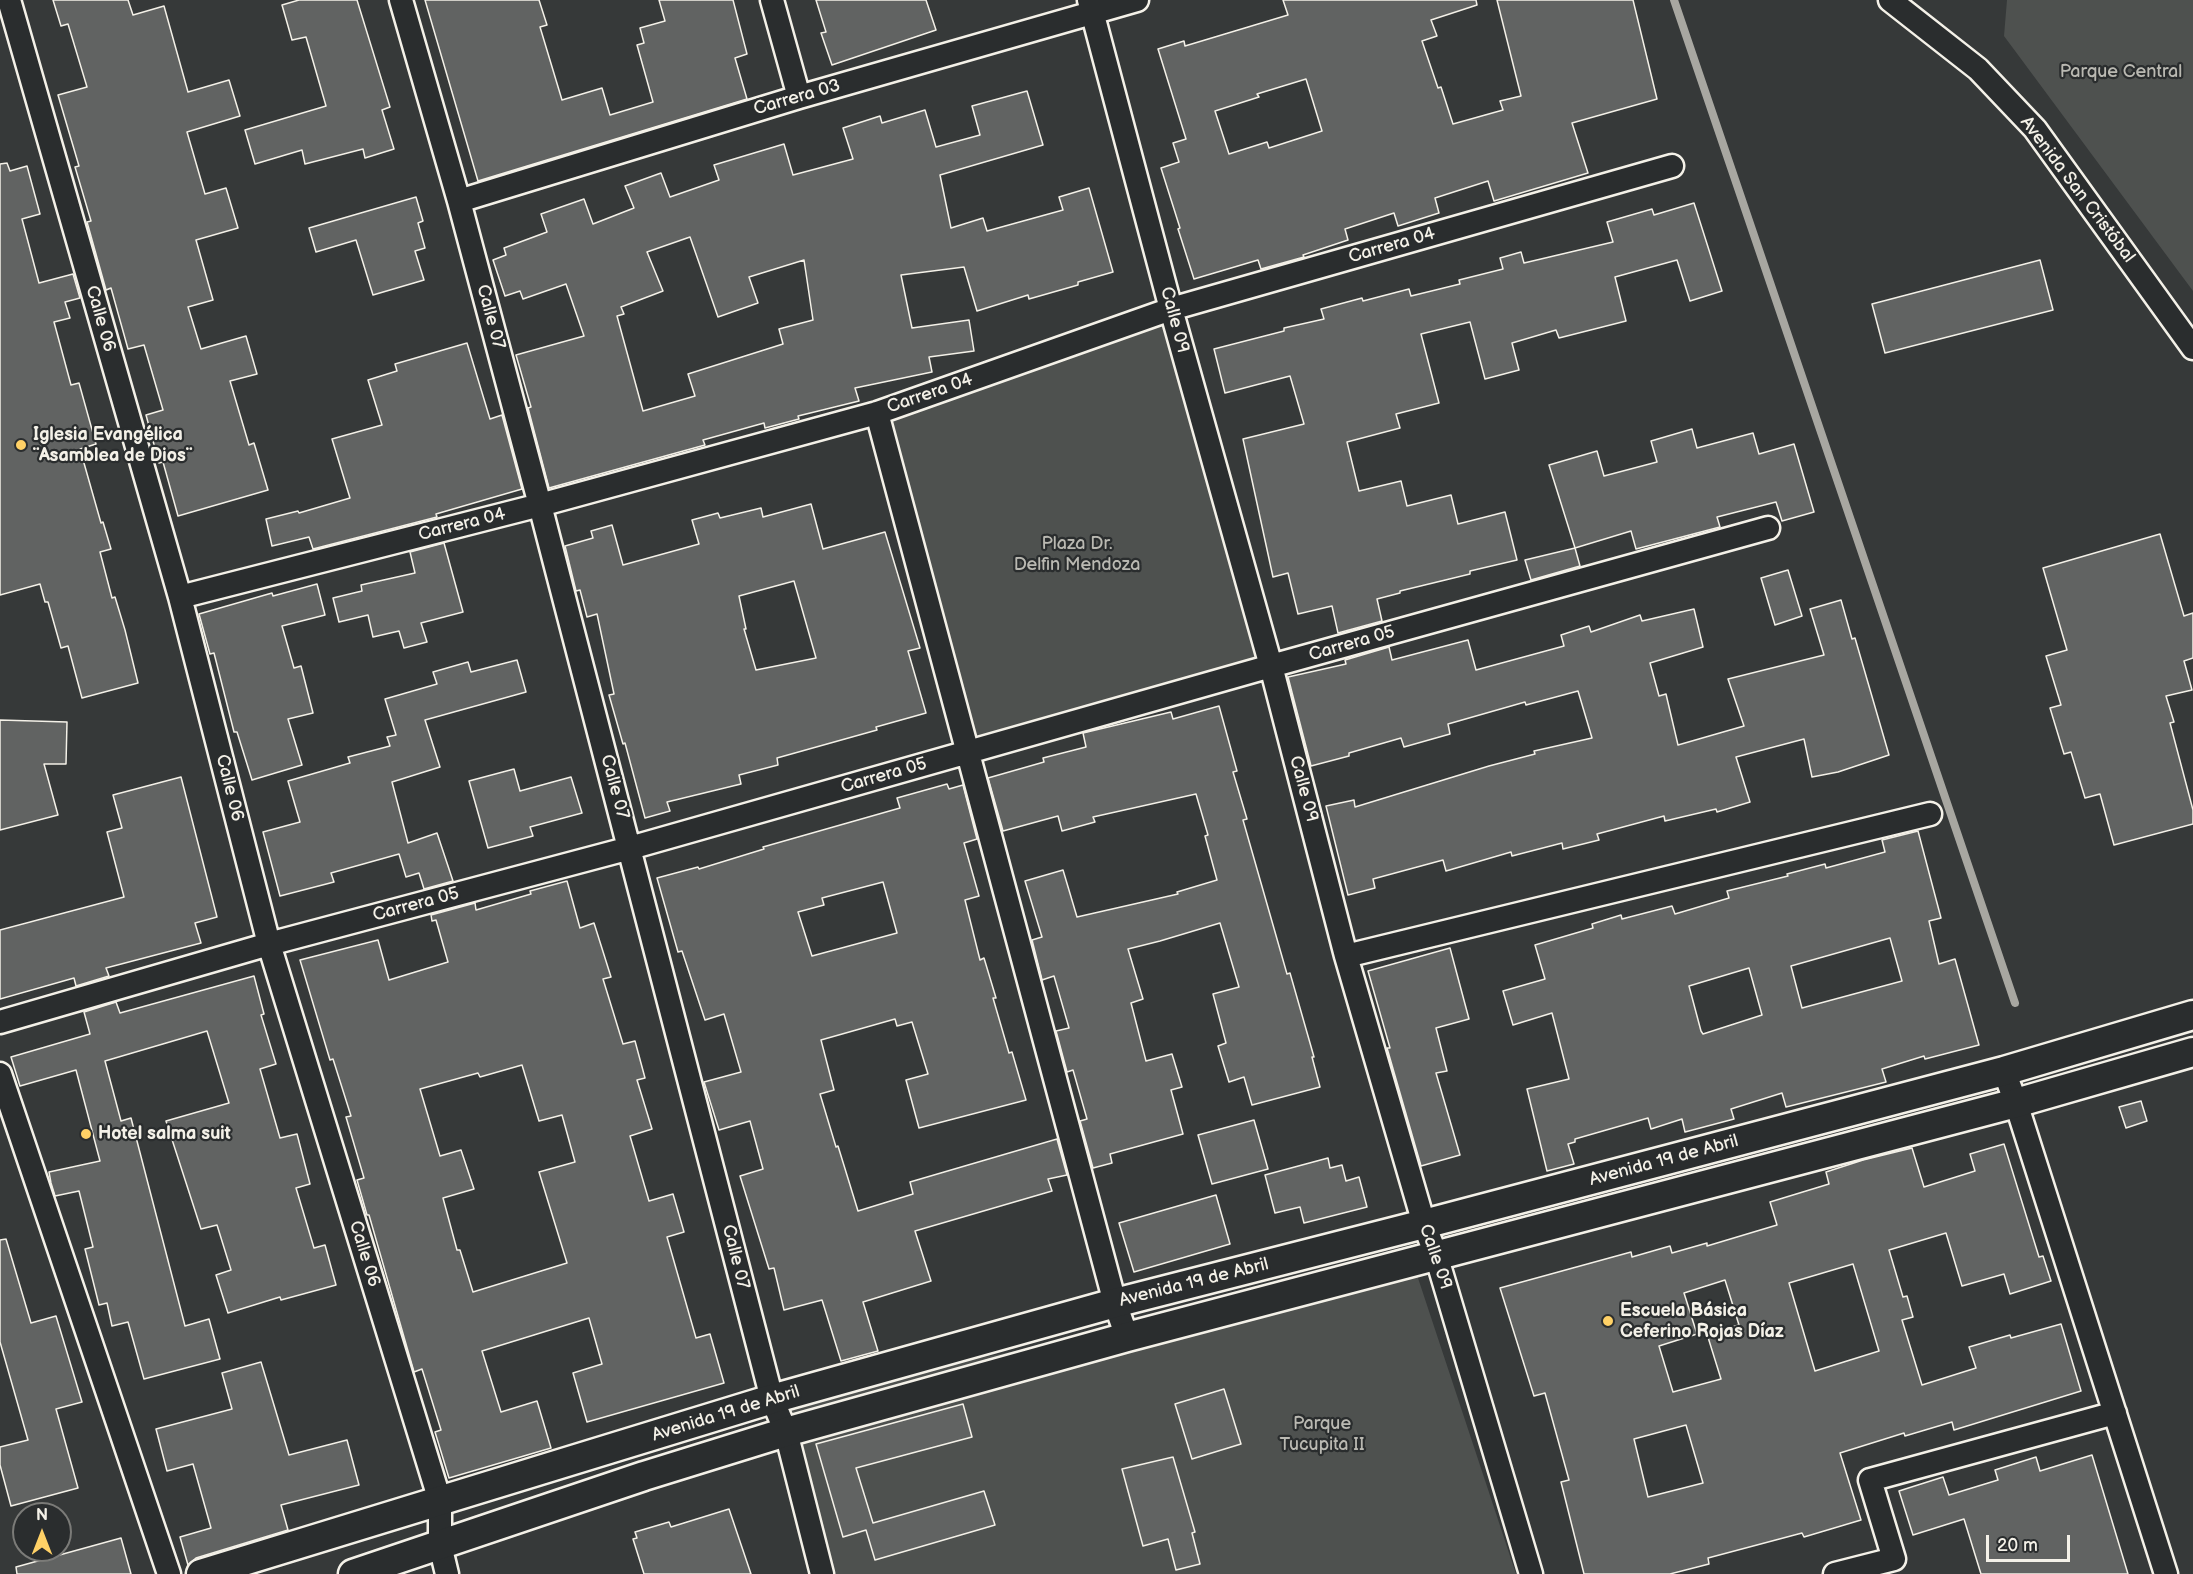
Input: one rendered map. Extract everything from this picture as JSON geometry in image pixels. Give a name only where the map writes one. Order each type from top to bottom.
[{"type":"street","name":"Calle 06","points":[[9,0],[180,597],[269,944],[440,1501],[440,1545],[447,1574]]},
{"type":"street","name":"Calle 07","points":[[401,0],[459,201],[630,848],[772,1399],[786,1432],[822,1574]]},
{"type":"street","points":[[772,0],[799,97]]},
{"type":"street","name":"Carrera 03","points":[[459,201],[1091,7],[1137,0]]},
{"type":"street","name":"Avenida San Cristóbal","points":[[1890,0],[1978,69],[2035,129],[2193,348]]},
{"type":"street","name":"Calle 09","points":[[1091,7],[1171,309],[1271,666],[1346,956],[1424,1224],[1436,1255],[1531,1574]]},
{"type":"street","name":"Carrera 04","points":[[180,597],[540,504],[877,413],[1171,309],[1672,166]]},
{"type":"street","points":[[877,413],[1127,1337]]},
{"type":"street","name":"Carrera 05","points":[[0,1022],[269,944],[630,848],[1768,528]]},
{"type":"street","points":[[1346,956],[1930,814]]},
{"type":"street","name":"Avenida 19 de Abril","points":[[201,1574],[772,1399],[1116,1303],[2004,1071],[2193,1016]]},
{"type":"street","name":"Avenida 19 de Abril","points":[[353,1574],[644,1476],[786,1432],[1127,1337],[2016,1103],[2193,1052]]},
{"type":"street","points":[[2004,1071],[2166,1574]]},
{"type":"street","points":[[0,1074],[170,1574]]},
{"type":"street","points":[[1835,1574],[1894,1558],[1870,1480],[2115,1413]]},
{"type":"green space","name":"Parque Central","points":[[2007,0],[2193,0],[2193,291],[2004,36]]},
{"type":"green space","name":"Plaza Dr. Delfin Mendoza","points":[[1171,309],[1271,666],[969,752],[877,413]]},
{"type":"green space","name":"Parque Tucupita II","points":[[1416,1272],[1516,1574],[818,1574],[772,1399]]},
{"type":"building","points":[[53,0],[128,0],[133,15],[164,6],[188,92],[229,80],[240,116],[187,132],[205,194],[226,188],[238,228],[196,240],[213,300],[188,307],[201,349],[246,336],[257,374],[230,381],[249,445],[254,443],[268,490],[178,516],[163,462],[159,463],[146,415],[163,410],[144,345],[128,349],[111,288],[106,290],[87,222],[91,221],[75,167],[79,166],[58,95],[87,87],[68,24],[61,26]]},
{"type":"building","points":[[299,0],[357,0],[390,107],[382,110],[394,149],[365,158],[363,149],[305,164],[302,150],[255,164],[245,130],[326,106],[306,37],[292,40],[282,5]]},
{"type":"building","points":[[425,0],[539,0],[547,25],[540,27],[562,100],[602,88],[610,115],[653,102],[637,45],[644,43],[640,28],[665,21],[659,0],[733,0],[747,54],[735,58],[747,99],[478,181]]},
{"type":"building","points":[[816,0],[926,0],[936,30],[832,65],[821,33],[826,32]]},
{"type":"building","points":[[1283,0],[1476,0],[1477,5],[1431,20],[1437,36],[1422,41],[1453,124],[1503,110],[1500,101],[1521,96],[1497,0],[1633,0],[1657,99],[1572,123],[1588,173],[1494,201],[1488,181],[1435,198],[1439,213],[1398,226],[1394,213],[1345,229],[1348,240],[1303,255],[1304,257],[1261,269],[1258,260],[1194,279],[1161,168],[1179,162],[1173,143],[1186,139],[1158,49],[1184,41],[1185,46],[1288,15]],"holes":[[[1306,79],[1322,131],[1269,148],[1267,142],[1229,154],[1215,111],[1259,97],[1257,94]]]},
{"type":"building","points":[[1027,91],[1043,145],[940,175],[951,228],[983,218],[987,231],[1063,210],[1059,197],[1089,188],[1113,272],[1078,282],[1078,285],[1029,299],[1028,295],[977,311],[964,267],[901,275],[912,328],[969,320],[974,351],[929,357],[932,372],[855,388],[859,401],[798,416],[799,419],[765,428],[764,423],[703,440],[705,445],[549,488],[528,408],[531,407],[516,355],[584,336],[566,284],[523,299],[520,291],[505,296],[493,260],[506,255],[504,248],[547,232],[541,214],[584,199],[593,224],[634,208],[625,186],[661,173],[670,197],[719,180],[714,165],[784,144],[793,175],[853,159],[843,128],[880,116],[882,123],[925,110],[936,147],[980,135],[972,106]],"holes":[[[690,237],[718,317],[758,303],[749,277],[804,260],[813,320],[779,329],[783,344],[688,374],[695,396],[643,411],[617,316],[624,314],[621,307],[663,291],[647,252]]]},
{"type":"building","points":[[7,163],[10,171],[27,166],[40,214],[22,219],[39,283],[73,274],[80,298],[65,302],[70,318],[54,322],[71,385],[79,383],[96,444],[80,449],[101,523],[103,522],[111,549],[100,552],[112,598],[115,597],[125,630],[138,683],[82,698],[68,646],[61,648],[48,602],[45,602],[40,584],[0,595],[0,164]]},
{"type":"building","points":[[416,197],[423,221],[418,223],[425,248],[415,251],[424,280],[373,295],[356,240],[316,252],[309,228]]},
{"type":"building","points":[[1694,203],[1722,291],[1690,301],[1677,260],[1615,277],[1626,321],[1559,338],[1556,330],[1512,343],[1519,370],[1485,379],[1470,322],[1421,334],[1439,403],[1396,414],[1400,428],[1347,442],[1359,491],[1401,481],[1407,506],[1451,495],[1458,524],[1505,512],[1517,560],[1470,571],[1470,574],[1377,599],[1382,621],[1338,633],[1332,606],[1298,614],[1288,573],[1273,577],[1243,439],[1304,424],[1290,376],[1225,393],[1214,349],[1284,331],[1284,328],[1324,319],[1321,309],[1362,298],[1363,301],[1409,289],[1411,296],[1460,284],[1459,280],[1503,269],[1500,258],[1521,252],[1524,263],[1613,242],[1607,222],[1652,209],[1654,215]]},
{"type":"building","points":[[2040,260],[2053,310],[1885,353],[1872,304]]},
{"type":"building","points":[[467,343],[490,419],[502,415],[522,489],[436,514],[437,517],[313,549],[309,537],[272,546],[266,519],[298,511],[299,513],[350,498],[332,439],[382,425],[368,380],[397,371],[395,364]]},
{"type":"building","points":[[1692,429],[1697,448],[1753,433],[1759,454],[1794,444],[1814,512],[1782,521],[1776,502],[1717,517],[1720,527],[1636,549],[1631,531],[1575,548],[1549,465],[1597,451],[1604,476],[1657,462],[1651,441]]},
{"type":"building","points":[[811,504],[823,549],[885,532],[920,648],[908,651],[926,713],[876,727],[877,730],[777,758],[778,765],[739,775],[741,784],[667,802],[670,811],[645,818],[625,743],[623,744],[609,695],[614,694],[597,614],[587,617],[580,590],[576,591],[565,546],[593,538],[591,531],[612,525],[623,565],[699,544],[692,520],[718,513],[720,518],[761,508],[763,517]],"holes":[[[794,581],[816,658],[756,670],[744,629],[746,629],[739,596]]]},
{"type":"building","points":[[2160,534],[2184,616],[2193,613],[2193,658],[2184,661],[2192,690],[2166,696],[2174,722],[2170,723],[2193,810],[2193,824],[2114,845],[2100,794],[2085,798],[2071,752],[2064,754],[2050,708],[2061,705],[2046,656],[2067,650],[2043,568]]},
{"type":"building","points":[[444,543],[463,612],[421,623],[427,642],[404,648],[399,631],[373,637],[368,615],[339,622],[333,598],[362,591],[361,585],[415,573],[410,552]]},
{"type":"building","points":[[1575,548],[1580,566],[1531,580],[1525,560]]},
{"type":"building","points":[[1788,570],[1802,616],[1775,625],[1761,578]]},
{"type":"building","points":[[317,584],[325,615],[282,626],[294,668],[301,666],[313,713],[288,719],[302,765],[252,780],[237,732],[234,732],[214,653],[210,654],[199,614],[272,593],[273,596]]},
{"type":"building","points":[[1841,600],[1852,639],[1855,638],[1889,755],[1838,772],[1812,777],[1804,739],[1736,757],[1750,802],[1717,812],[1716,809],[1665,821],[1664,816],[1597,834],[1599,840],[1563,849],[1562,843],[1512,856],[1511,852],[1446,871],[1443,860],[1373,879],[1375,888],[1348,895],[1326,806],[1354,800],[1355,807],[1535,754],[1534,751],[1592,738],[1578,691],[1526,705],[1525,702],[1448,724],[1450,734],[1404,747],[1401,738],[1311,766],[1288,677],[1346,664],[1345,660],[1389,647],[1392,660],[1468,640],[1476,670],[1564,646],[1561,635],[1589,626],[1591,632],[1640,615],[1642,621],[1694,609],[1703,647],[1650,663],[1659,696],[1666,694],[1678,745],[1744,726],[1728,679],[1824,655],[1810,609]]},
{"type":"building","points":[[517,660],[526,692],[425,720],[440,767],[392,782],[408,843],[437,833],[453,881],[424,889],[419,873],[406,877],[399,854],[331,873],[334,882],[280,896],[263,832],[300,822],[288,781],[350,763],[348,757],[390,746],[387,737],[396,735],[385,699],[437,684],[433,672],[468,662],[471,672]]},
{"type":"building","points":[[1219,706],[1237,771],[1233,772],[1247,819],[1243,820],[1287,974],[1290,973],[1314,1057],[1312,1057],[1320,1087],[1252,1105],[1244,1077],[1229,1082],[1218,1046],[1226,1043],[1213,994],[1239,987],[1220,923],[1128,949],[1143,999],[1131,1003],[1146,1061],[1172,1054],[1182,1087],[1171,1090],[1183,1134],[1110,1154],[1112,1163],[1093,1168],[1080,1121],[1087,1119],[1073,1070],[1067,1072],[1056,1031],[1069,1028],[1054,976],[1042,980],[1032,940],[1042,937],[1025,881],[1063,870],[1077,917],[1178,894],[1177,892],[1217,880],[1205,836],[1208,835],[1196,794],[1093,817],[1095,822],[1062,831],[1058,816],[1003,831],[988,778],[1044,762],[1043,758],[1086,747],[1083,733],[1171,712],[1173,719]]},
{"type":"building","points":[[0,720],[67,722],[66,764],[44,764],[58,815],[0,830]]},
{"type":"building","points":[[514,769],[520,791],[571,777],[582,813],[530,827],[533,836],[488,848],[469,781]]},
{"type":"building","points":[[181,777],[217,917],[195,923],[201,943],[106,968],[109,976],[76,986],[74,978],[0,999],[0,930],[124,897],[107,832],[122,828],[113,795]]},
{"type":"building","points":[[947,784],[949,789],[963,785],[977,839],[964,843],[979,896],[965,900],[980,960],[984,958],[1009,1053],[1012,1052],[1026,1100],[919,1128],[906,1080],[928,1074],[912,1022],[897,1026],[895,1019],[821,1040],[834,1090],[820,1094],[858,1211],[913,1194],[910,1182],[1057,1139],[1067,1175],[1048,1179],[1052,1191],[915,1231],[931,1281],[863,1302],[878,1351],[841,1361],[822,1300],[784,1310],[774,1268],[769,1269],[740,1176],[763,1169],[750,1121],[719,1130],[704,1082],[741,1072],[724,1014],[705,1020],[682,951],[678,952],[657,878],[698,867],[699,869],[764,849],[763,847],[900,808],[897,798]],"holes":[[[883,882],[897,933],[812,956],[798,912],[824,905],[822,898]]]},
{"type":"building","points":[[1918,831],[1941,918],[1929,921],[1939,964],[1955,959],[1979,1045],[1925,1059],[1924,1056],[1882,1069],[1886,1082],[1786,1107],[1782,1093],[1731,1109],[1734,1119],[1685,1132],[1682,1119],[1651,1129],[1648,1118],[1575,1139],[1575,1142],[1568,1144],[1574,1164],[1547,1171],[1527,1089],[1569,1079],[1552,1013],[1513,1025],[1503,991],[1545,979],[1535,945],[1593,928],[1592,924],[1621,915],[1622,919],[1672,906],[1675,914],[1729,898],[1727,891],[1825,864],[1826,868],[1885,852],[1882,840]],"holes":[[[1890,938],[1902,981],[1802,1008],[1791,966]],[[1749,968],[1762,1015],[1703,1034],[1689,986]]]},
{"type":"building","points":[[567,881],[580,928],[594,923],[611,977],[603,979],[623,1044],[635,1041],[645,1078],[637,1080],[652,1129],[630,1136],[649,1201],[673,1194],[684,1232],[667,1237],[696,1338],[710,1334],[724,1383],[587,1422],[573,1373],[602,1364],[589,1318],[482,1351],[501,1412],[537,1401],[551,1448],[449,1478],[435,1432],[441,1430],[422,1369],[414,1372],[369,1215],[367,1215],[357,1180],[364,1178],[346,1117],[351,1116],[333,1059],[330,1060],[300,960],[378,940],[389,980],[448,962],[436,920],[432,921],[431,915],[475,903],[476,910],[531,894],[530,891]],"holes":[[[522,1065],[539,1121],[562,1115],[575,1162],[539,1172],[567,1263],[473,1292],[460,1250],[457,1250],[443,1198],[474,1189],[461,1150],[440,1156],[420,1089],[478,1073],[480,1077]]]},
{"type":"building","points":[[1450,948],[1469,1019],[1436,1028],[1447,1071],[1436,1073],[1460,1155],[1421,1166],[1387,1048],[1390,1048],[1368,971]]},
{"type":"building","points":[[254,976],[264,1014],[261,1015],[276,1064],[260,1069],[280,1138],[297,1134],[310,1184],[296,1188],[314,1248],[325,1245],[336,1285],[281,1300],[280,1297],[228,1313],[216,1275],[231,1270],[217,1225],[201,1229],[166,1121],[229,1103],[207,1031],[105,1061],[121,1121],[131,1118],[185,1326],[209,1319],[220,1359],[144,1379],[128,1322],[112,1326],[107,1303],[99,1305],[85,1249],[93,1247],[79,1191],[55,1196],[51,1183],[49,1172],[100,1161],[76,1070],[20,1086],[11,1057],[90,1034],[84,1012],[116,1002],[120,1013]]},
{"type":"building","points":[[2141,1101],[2147,1121],[2126,1128],[2119,1107]]},
{"type":"building","points":[[1254,1120],[1268,1169],[1212,1184],[1198,1135]]},
{"type":"building","points":[[2004,1144],[2039,1257],[2043,1256],[2051,1281],[2010,1294],[2004,1274],[1962,1286],[1946,1233],[1889,1250],[1903,1297],[1907,1296],[1913,1317],[1902,1320],[1922,1385],[1976,1368],[1969,1347],[2061,1324],[2081,1391],[1954,1430],[1952,1422],[1905,1436],[1904,1433],[1840,1453],[1861,1520],[1804,1537],[1802,1533],[1708,1558],[1709,1564],[1670,1574],[1584,1574],[1561,1482],[1569,1480],[1545,1393],[1534,1396],[1500,1288],[1631,1252],[1632,1257],[1670,1246],[1672,1253],[1707,1243],[1707,1246],[1777,1225],[1770,1202],[1829,1184],[1826,1172],[1863,1160],[1912,1148],[1924,1187],[1975,1171],[1970,1154]],"holes":[[[1853,1264],[1879,1351],[1815,1371],[1789,1283]],[[1725,1280],[1739,1325],[1707,1334],[1721,1379],[1673,1392],[1659,1346],[1697,1334],[1684,1293]],[[1686,1425],[1703,1483],[1648,1497],[1634,1439]]]},
{"type":"building","points":[[1328,1158],[1330,1168],[1342,1165],[1346,1181],[1359,1177],[1367,1207],[1304,1223],[1300,1207],[1275,1213],[1265,1175]]},
{"type":"building","points":[[1216,1195],[1230,1244],[1134,1272],[1119,1223]]},
{"type":"building","points":[[6,1239],[31,1323],[56,1316],[82,1402],[56,1409],[78,1488],[26,1502],[12,1502],[11,1506],[0,1465],[0,1447],[28,1440],[0,1342],[0,1240]]},
{"type":"building","points":[[261,1362],[289,1455],[347,1440],[359,1485],[281,1505],[288,1530],[196,1558],[188,1565],[180,1537],[211,1528],[193,1464],[167,1471],[156,1429],[232,1409],[222,1373]]},
{"type":"building","points":[[1224,1389],[1241,1444],[1192,1459],[1175,1404]]},
{"type":"building","points":[[963,1404],[972,1437],[856,1468],[873,1523],[984,1491],[995,1525],[875,1560],[866,1530],[843,1537],[816,1444]]},
{"type":"building","points":[[2092,1455],[2128,1574],[1981,1574],[1964,1519],[1913,1535],[1899,1491],[1943,1477],[1949,1495],[1998,1480],[1995,1470],[2036,1457],[2040,1471]]},
{"type":"building","points":[[1173,1457],[1195,1532],[1192,1533],[1200,1564],[1176,1570],[1168,1539],[1143,1546],[1122,1469]]},
{"type":"building","points":[[729,1509],[751,1574],[644,1574],[633,1539],[637,1538],[635,1532],[669,1522],[671,1527]]},
{"type":"building","points":[[121,1538],[131,1574],[17,1574],[16,1567],[34,1562],[72,1562],[72,1552]]},
{"type":"waterway","points":[[1674,0],[2015,1003]]},
{"type":"place","name":"Iglesia Evangélica ¨Asamblea de Dios¨","points":[[21,445]]},
{"type":"place","name":"Hotel salma suit","points":[[86,1134]]},
{"type":"place","name":"Escuela Básica Ceferino Rojas Díaz","points":[[1608,1321]]}]
